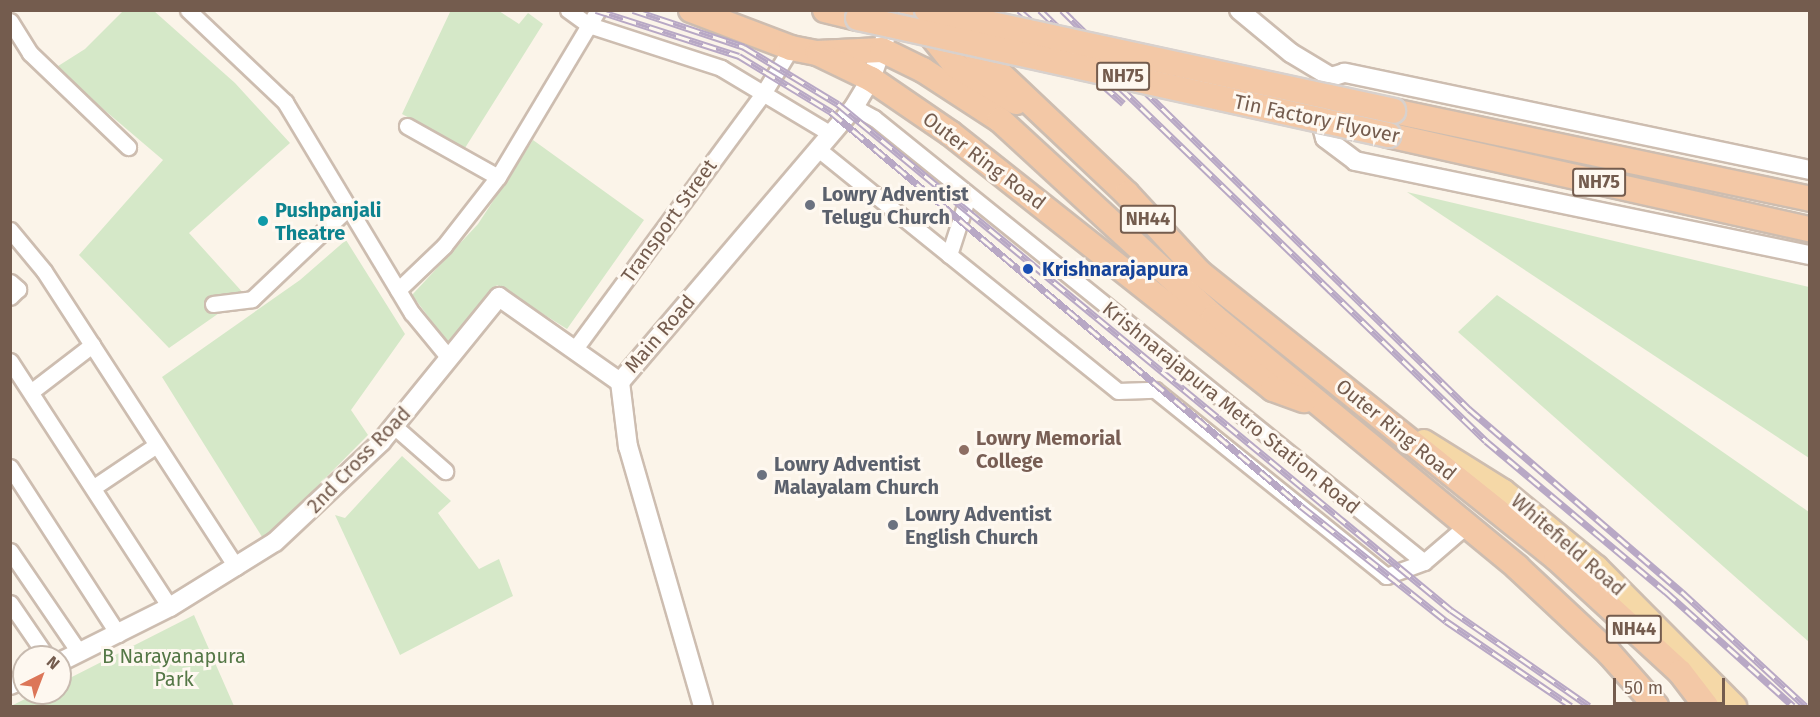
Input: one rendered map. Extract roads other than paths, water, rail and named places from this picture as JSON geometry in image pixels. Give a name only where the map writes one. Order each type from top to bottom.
[{"type":"highway","name":"Outer Ring Road","points":[[691,10],[791,48],[818,53],[882,50],[923,70],[1000,120],[1174,282],[1317,405],[1467,525],[1609,653],[1656,706]]},
{"type":"highway","name":"Tin Factory Flyover","points":[[825,10],[1809,230]]},
{"type":"highway","name":"Outer Ring Road","points":[[911,10],[956,66],[1017,103],[1059,144],[1085,154]]},
{"type":"highway","name":"Tin Factory Flyover","points":[[927,10],[1809,199]]},
{"type":"highway","name":"Outer Ring Road","points":[[933,10],[1085,154],[1199,272],[1377,412],[1471,492],[1556,558],[1680,672],[1706,706]]},
{"type":"highway","name":"Outer Ring Road","points":[[818,53],[871,80],[951,133],[1273,388],[1317,405]]},
{"type":"main road","name":"Whitefield Road","points":[[1377,412],[1514,499],[1597,567],[1736,706]]},
{"type":"street","points":[[188,10],[285,102],[398,290],[449,358]]},
{"type":"street","points":[[568,10],[589,25],[721,68],[831,134]]},
{"type":"street","points":[[398,290],[444,246],[498,177],[598,10]]},
{"type":"street","name":"Main Road","points":[[703,706],[628,447],[620,382],[854,107],[871,80],[895,10]]},
{"type":"street","points":[[1239,10],[1291,53],[1331,77],[1344,73],[1809,170]]},
{"type":"street","points":[[10,21],[30,53],[128,147]]},
{"type":"street","name":"Transport Street","points":[[574,350],[764,92],[791,48]]},
{"type":"street","points":[[1331,77],[1317,108],[1325,138],[1355,161],[1809,255]]},
{"type":"street","name":"Krishnarajapura Metro Station Road","points":[[854,107],[874,117],[968,196],[1424,562]]},
{"type":"street","points":[[407,126],[498,177]]},
{"type":"street","points":[[818,149],[1118,391],[1155,390],[1386,576],[1424,562],[1467,525]]},
{"type":"street","points":[[949,255],[968,196]]},
{"type":"street","points":[[213,304],[252,299],[348,208]]},
{"type":"street","points":[[10,230],[92,345],[155,446],[236,567]]},
{"type":"street","points":[[10,282],[18,289],[10,297]]},
{"type":"street","name":"2nd Cross Road","points":[[72,656],[170,607],[236,567],[308,514],[395,427],[499,297],[620,382]]},
{"type":"street","points":[[32,391],[92,345]]},
{"type":"street","points":[[10,361],[32,391],[170,607]]},
{"type":"street","points":[[395,427],[445,471]]},
{"type":"street","points":[[94,487],[155,446]]},
{"type":"street","points":[[10,467],[118,634]]},
{"type":"street","points":[[10,551],[80,652]]},
{"type":"street","points":[[10,603],[39,645]]},
{"type":"railway","points":[[596,10],[739,56],[831,112],[1301,506],[1446,621],[1571,706]]},
{"type":"railway","points":[[633,10],[744,47],[838,104],[1451,610],[1589,706]]},
{"type":"railway","points":[[1019,10],[1123,103]]},
{"type":"railway","points":[[1040,10],[1486,441],[1665,591],[1793,706]]},
{"type":"railway","points":[[1062,10],[1469,409],[1682,592],[1805,706]]},
{"type":"place","name":"Lowry Adventist Telugu Church","points":[[810,205]]},
{"type":"place","name":"Pushpanjali Theatre","points":[[263,221]]},
{"type":"place","name":"Krishnarajapura","points":[[1028,269]]},
{"type":"place","name":"Lowry Memorial College","points":[[964,450]]},
{"type":"place","name":"Lowry Adventist Malayalam Church","points":[[762,475]]},
{"type":"place","name":"Lowry Adventist English Church","points":[[893,525]]},
{"type":"park label","name":"B Narayanapura Park","points":[[174,668]]}]
